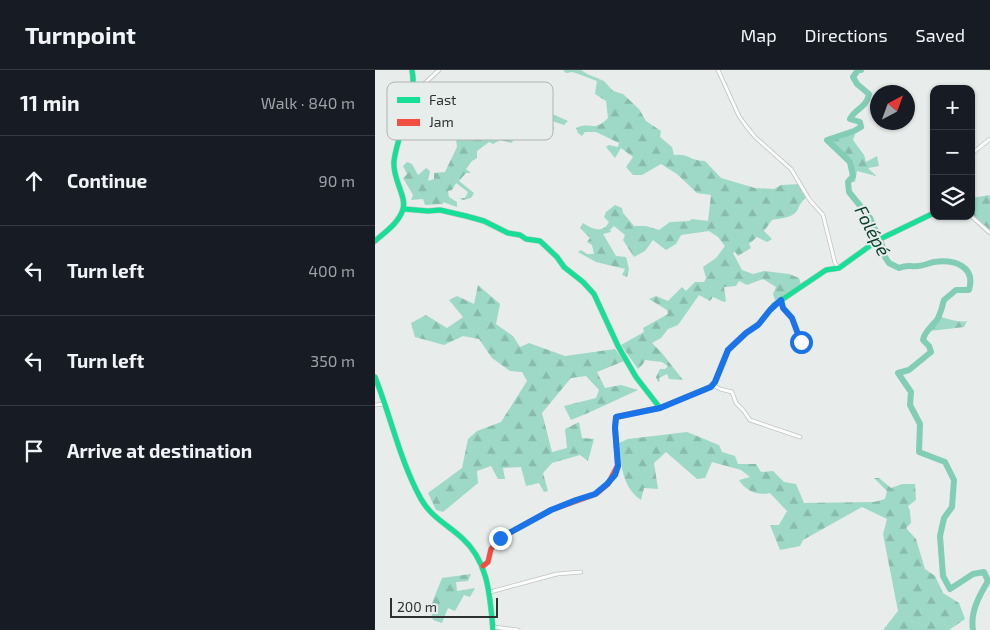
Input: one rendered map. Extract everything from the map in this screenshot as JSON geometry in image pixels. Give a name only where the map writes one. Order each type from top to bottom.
[{"type":"street","points":[[426,82],[439,70]]},
{"type":"street","points":[[718,70],[739,116],[746,126],[755,137],[791,169],[809,199],[823,216],[835,263],[839,268]]},
{"type":"street","points":[[975,151],[990,139]]},
{"type":"street","points":[[375,241],[400,218],[404,209],[393,168],[397,140]]},
{"type":"street","points":[[404,209],[440,210],[466,216],[508,233],[540,241],[593,294],[618,346],[636,377],[660,408]]},
{"type":"street","points":[[483,566],[488,562],[491,549],[500,538],[551,510],[595,494],[607,484],[615,475],[618,466],[616,417],[660,408],[713,385],[728,350],[746,333],[758,325],[781,300],[826,270],[839,268],[879,239],[930,215]]},
{"type":"street","points":[[975,220],[990,233]]},
{"type":"street","points":[[781,300],[783,308],[792,318],[801,342]]},
{"type":"street","points":[[375,377],[397,438],[425,506],[435,517],[468,543],[483,566],[490,592],[493,628],[518,630]]},
{"type":"street","points":[[713,385],[732,392],[736,403],[750,420],[801,437]]},
{"type":"street","points":[[375,405],[385,404]]},
{"type":"street","points":[[490,592],[557,574],[581,572]]},
{"type":"green space","points":[[563,70],[581,70],[604,81],[613,91],[623,94],[639,109],[646,121],[661,131],[660,137],[672,147],[674,155],[683,155],[705,161],[721,178],[755,188],[774,189],[781,185],[800,184],[807,197],[794,214],[772,220],[764,231],[772,239],[767,242],[757,237],[749,244],[751,248],[738,256],[735,252],[733,253],[742,270],[753,274],[764,271],[789,274],[799,278],[801,285],[792,291],[781,303],[775,300],[773,294],[776,287],[763,279],[747,285],[739,281],[736,286],[724,287],[726,301],[724,302],[713,297],[710,301],[699,295],[678,325],[668,329],[661,338],[652,343],[683,380],[669,379],[667,374],[659,378],[660,381],[658,382],[656,377],[660,369],[665,369],[668,366],[662,362],[645,360],[638,369],[621,345],[644,332],[643,328],[668,314],[667,310],[649,299],[656,296],[668,301],[682,287],[686,291],[695,282],[704,282],[706,278],[703,267],[716,258],[725,246],[718,237],[709,231],[681,235],[676,244],[666,250],[653,240],[645,251],[634,257],[623,240],[625,235],[614,226],[610,230],[611,232],[603,234],[616,256],[626,257],[629,269],[627,277],[622,275],[625,269],[596,262],[578,252],[581,250],[587,254],[594,254],[592,245],[587,242],[590,238],[580,228],[583,223],[597,229],[604,228],[609,222],[604,217],[606,212],[615,205],[622,208],[623,213],[634,226],[646,226],[659,230],[670,222],[689,221],[692,219],[708,221],[711,195],[697,193],[677,174],[661,164],[642,175],[633,175],[626,167],[633,157],[621,148],[615,158],[606,147],[609,145],[618,147],[619,143],[596,132],[585,132],[582,136],[578,133],[576,128],[596,126],[608,118],[606,101],[595,94],[597,81],[573,72],[566,73]]},
{"type":"green space","points":[[553,114],[568,121],[564,125],[553,121]]},
{"type":"green space","points":[[852,132],[855,135],[853,140],[864,155],[866,162],[877,156],[879,166],[868,168],[876,176],[857,171],[855,182],[850,182],[854,171],[853,161],[837,147],[830,144],[830,141]]},
{"type":"green space","points":[[456,140],[500,140],[493,144],[489,142],[477,151],[477,158],[466,169],[471,173],[466,173],[459,181],[474,193],[471,198],[463,200],[459,198],[465,198],[468,192],[456,183],[452,190],[448,191],[449,197],[457,202],[457,207],[443,202],[443,204],[425,205],[423,199],[411,200],[413,195],[403,178],[407,174],[403,166],[407,162],[412,164],[418,175],[426,168],[430,171],[428,181],[434,179],[434,173],[445,172],[457,147]]},
{"type":"green space","points":[[500,140],[513,140],[512,143]]},
{"type":"green space","points":[[990,195],[990,230],[975,217],[975,197]]},
{"type":"green space","points":[[478,285],[500,304],[496,324],[513,336],[520,347],[529,343],[565,356],[615,349],[624,361],[597,372],[605,388],[621,385],[638,390],[571,420],[564,406],[596,398],[599,390],[586,376],[571,378],[542,413],[552,452],[567,448],[565,429],[579,422],[582,438],[594,439],[588,461],[580,455],[552,463],[543,473],[548,491],[544,492],[539,483],[526,486],[521,467],[503,468],[505,479],[498,479],[491,466],[477,471],[478,483],[443,512],[436,510],[428,493],[462,468],[468,439],[477,431],[501,422],[527,381],[522,372],[510,371],[492,358],[479,339],[463,336],[444,345],[415,337],[411,323],[426,315],[447,328],[463,317],[449,300],[457,296],[474,304]]},
{"type":"green space","points":[[941,317],[967,321],[964,327],[930,331]]},
{"type":"green space","points":[[687,432],[719,445],[722,452],[735,456],[738,464],[756,464],[761,472],[773,471],[784,482],[796,484],[804,503],[874,502],[885,499],[887,491],[874,478],[879,478],[891,488],[902,484],[915,484],[916,500],[908,506],[911,523],[906,528],[916,539],[925,569],[935,576],[943,593],[959,603],[965,619],[949,630],[883,630],[898,611],[883,534],[887,519],[862,507],[803,540],[800,546],[780,550],[770,525],[779,525],[787,511],[770,493],[761,494],[748,490],[739,480],[750,477],[741,470],[712,462],[705,478],[697,479],[666,452],[654,463],[658,489],[644,488],[641,500],[626,482],[619,443],[628,439]]},
{"type":"green space","points":[[471,574],[468,581],[456,582],[457,591],[475,588],[470,597],[464,595],[455,611],[448,608],[442,623],[433,620],[430,608],[442,578]]},
{"type":"waterway","name":"Folépé","points":[[861,70],[858,70],[853,77],[857,84],[869,94],[868,99],[850,119],[860,122],[861,127],[827,140],[850,162],[853,176],[848,182],[849,192],[870,218],[889,263],[899,268],[942,261],[956,263],[962,266],[969,275],[969,290],[956,290],[944,300],[937,320],[925,334],[923,340],[929,346],[931,352],[909,370],[898,373],[911,392],[910,405],[920,424],[919,452],[945,462],[954,480],[952,507],[944,518],[940,536],[943,576],[950,589],[973,574],[984,572],[988,581],[974,611],[973,630]]},
{"type":"traffic: fast","points":[[412,70],[413,82]]},
{"type":"traffic: fast","points":[[375,241],[395,223],[403,209],[403,199],[394,168],[399,140]]},
{"type":"traffic: fast","points":[[404,209],[440,210],[466,216],[484,221],[508,233],[540,241],[557,257],[564,267],[583,282],[594,294],[618,346],[636,377],[660,408]]},
{"type":"traffic: fast","points":[[649,410],[660,408],[710,387],[715,382],[728,350],[760,323],[774,305],[826,270],[839,268],[878,240],[930,215]]},
{"type":"traffic: fast","points":[[375,377],[407,470],[421,499],[435,516],[471,547],[478,558],[487,581],[493,630]]},
{"type":"traffic: jam","points":[[483,566],[488,562],[491,549],[500,538],[551,510],[596,494],[608,484],[618,465],[616,417],[649,410]]},
{"type":"route","points":[[500,538],[513,529],[551,510],[599,492],[615,475],[618,466],[616,417],[660,408],[711,387],[715,382],[728,350],[746,333],[758,325],[774,305],[781,300],[783,308],[792,318],[801,342]]}]
